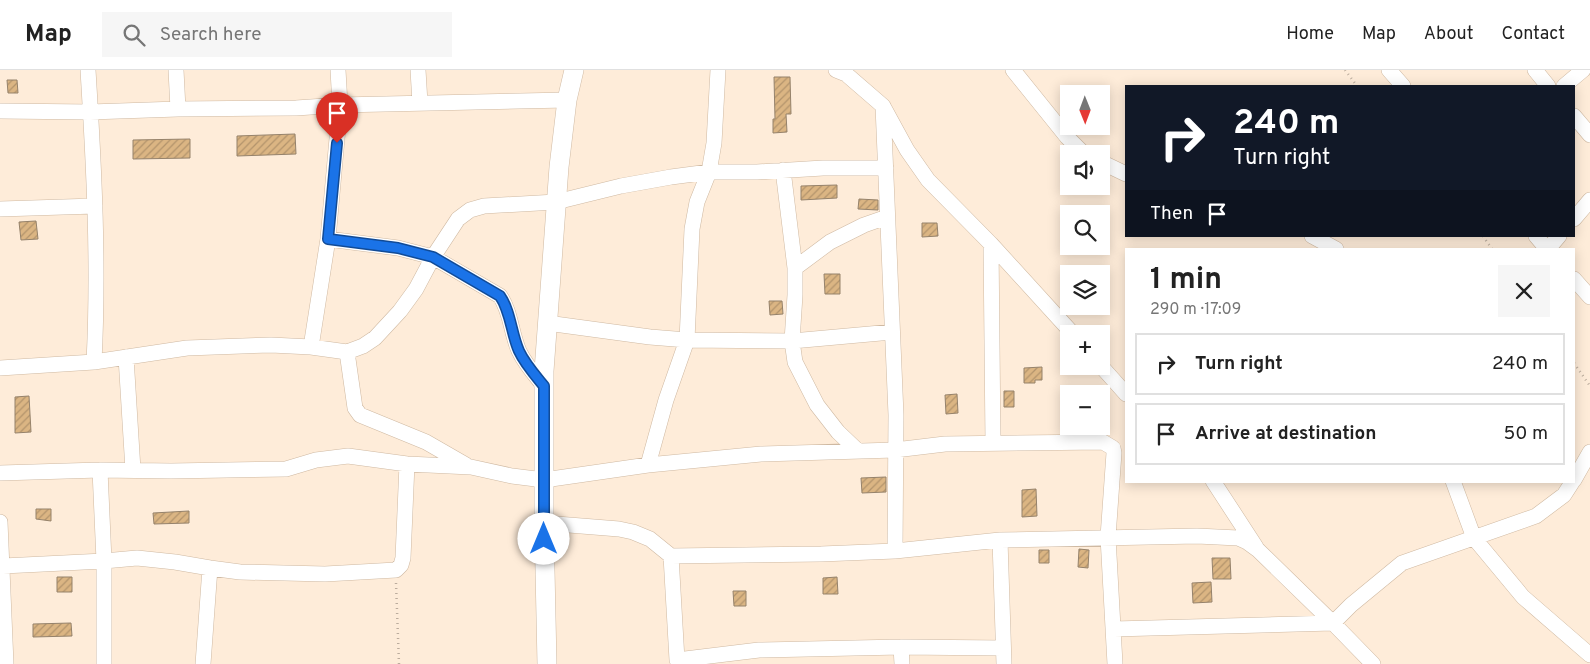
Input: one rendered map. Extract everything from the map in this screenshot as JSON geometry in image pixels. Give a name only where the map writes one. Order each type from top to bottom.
[{"type":"street","points":[[88,70],[95,206],[97,305],[94,362]]},
{"type":"street","points":[[176,70],[178,108]]},
{"type":"street","points":[[311,347],[328,239],[340,105],[338,70]]},
{"type":"street","points":[[418,70],[420,103]]},
{"type":"street","points":[[546,664],[544,386],[556,202],[567,100],[574,70]]},
{"type":"street","points":[[648,465],[666,400],[687,340],[692,229],[697,202],[709,172],[714,143],[718,70]]},
{"type":"street","points":[[1013,70],[1075,145]]},
{"type":"street","points":[[1388,70],[1402,85]]},
{"type":"street","points":[[1535,70],[1547,85]]},
{"type":"street","points":[[1565,85],[1583,70]]},
{"type":"street","points":[[844,71],[883,106],[907,150],[928,180],[991,244],[1065,325]]},
{"type":"street","points":[[0,111],[90,112],[178,108],[296,108],[340,105],[567,100]]},
{"type":"street","points":[[883,106],[896,415],[895,551]]},
{"type":"street","points":[[1575,117],[1590,135]]},
{"type":"street","points":[[1110,166],[1125,174]]},
{"type":"street","points":[[0,368],[94,362],[186,348],[271,345],[311,347],[347,352],[363,346],[375,338],[400,311],[416,289],[433,257],[458,219],[470,210],[484,206],[556,202],[621,186],[709,172],[886,168]]},
{"type":"street","points":[[782,170],[794,248],[796,295],[792,341],[795,362],[816,404],[838,432],[858,451]]},
{"type":"street","points":[[1575,218],[1590,200]]},
{"type":"street","points":[[0,209],[95,206]]},
{"type":"street","points":[[795,268],[830,242],[864,225],[887,217]]},
{"type":"street","points":[[1314,237],[1334,248]]},
{"type":"street","points":[[1537,237],[1547,248]]},
{"type":"street","points":[[1549,248],[1558,237]]},
{"type":"street","points":[[328,239],[398,248],[433,257],[500,296],[505,303],[519,351],[528,367],[544,386]]},
{"type":"street","points":[[991,244],[993,442]]},
{"type":"street","points":[[547,323],[687,340],[792,341],[892,332]]},
{"type":"street","points":[[347,352],[355,408],[360,415],[426,442],[470,467]]},
{"type":"street","points":[[126,357],[133,470]]},
{"type":"street","points":[[1109,375],[1125,393]]},
{"type":"street","points":[[0,473],[100,470],[286,469],[316,460],[348,456],[408,464],[470,467],[512,476],[544,480],[648,465],[761,454],[895,450],[945,444],[993,442],[1103,442],[1113,448],[1114,453],[1108,537],[1115,664]]},
{"type":"street","points":[[1575,478],[1590,452]]},
{"type":"street","points":[[3,566],[137,558],[240,572],[326,574],[396,570],[401,565],[403,558],[408,464]]},
{"type":"street","points":[[100,470],[104,561],[104,664]]},
{"type":"street","points":[[1214,483],[1258,550]]},
{"type":"street","points":[[1454,483],[1474,538],[1523,597],[1590,655]]},
{"type":"street","points":[[1114,629],[1333,623],[1350,605],[1402,563],[1536,516],[1564,495],[1572,483]]},
{"type":"street","points":[[0,522],[6,664]]},
{"type":"street","points":[[544,523],[619,529],[633,532],[650,539],[672,556],[895,551],[1000,540],[1108,537],[1229,537],[1247,542],[1258,550],[1373,664]]},
{"type":"street","points":[[1000,540],[1004,664]]},
{"type":"street","points":[[672,556],[677,662],[759,650],[901,647],[1003,648]]},
{"type":"street","points":[[203,664],[210,568]]},
{"type":"street","points":[[901,647],[902,664]]},
{"type":"path","points":[[1345,70],[1356,85]]},
{"type":"path","points":[[1483,237],[1491,248]]},
{"type":"path","points":[[1575,364],[1590,386]]},
{"type":"path","points":[[396,570],[399,664]]},
{"type":"building","points":[[774,77],[790,77],[791,114],[786,114],[787,132],[773,133],[773,119],[775,119]]},
{"type":"building","points":[[7,80],[17,80],[18,93],[8,93]]},
{"type":"building","points":[[295,134],[296,154],[237,156],[237,136]]},
{"type":"building","points":[[190,139],[190,158],[133,159],[133,140]]},
{"type":"building","points":[[837,185],[837,198],[801,200],[801,186]]},
{"type":"building","points":[[859,199],[878,200],[878,210],[858,209]]},
{"type":"building","points":[[36,221],[38,239],[21,240],[19,222]]},
{"type":"building","points":[[922,223],[937,223],[938,236],[922,237]]},
{"type":"building","points":[[824,274],[840,274],[840,294],[825,294]]},
{"type":"building","points":[[769,301],[782,301],[783,314],[770,315]]},
{"type":"building","points":[[1042,367],[1042,380],[1035,380],[1035,383],[1024,383],[1024,368]]},
{"type":"building","points":[[1004,391],[1014,391],[1014,407],[1004,407]]},
{"type":"building","points":[[957,394],[958,413],[946,414],[945,395]]},
{"type":"building","points":[[29,396],[31,432],[15,433],[15,397]]},
{"type":"building","points":[[886,477],[886,492],[862,493],[861,478]]},
{"type":"building","points":[[1036,489],[1037,516],[1022,517],[1022,490]]},
{"type":"building","points":[[36,509],[51,509],[51,521],[36,519]]},
{"type":"building","points":[[189,511],[189,523],[154,524],[153,513]]},
{"type":"building","points":[[1079,549],[1089,550],[1088,568],[1078,567]]},
{"type":"building","points":[[1039,550],[1049,550],[1049,563],[1039,563]]},
{"type":"building","points":[[1212,558],[1230,558],[1231,579],[1213,579]]},
{"type":"building","points":[[57,577],[72,577],[72,592],[57,592]]},
{"type":"building","points":[[837,577],[838,594],[823,594],[823,578]]},
{"type":"building","points":[[1211,582],[1212,602],[1193,603],[1192,583]]},
{"type":"building","points":[[733,591],[746,591],[746,606],[734,606]]},
{"type":"building","points":[[71,623],[72,636],[33,637],[33,624]]},
{"type":"route","points":[[337,143],[328,239],[398,248],[433,257],[500,296],[505,303],[519,351],[528,367],[544,386],[544,539]]}]
